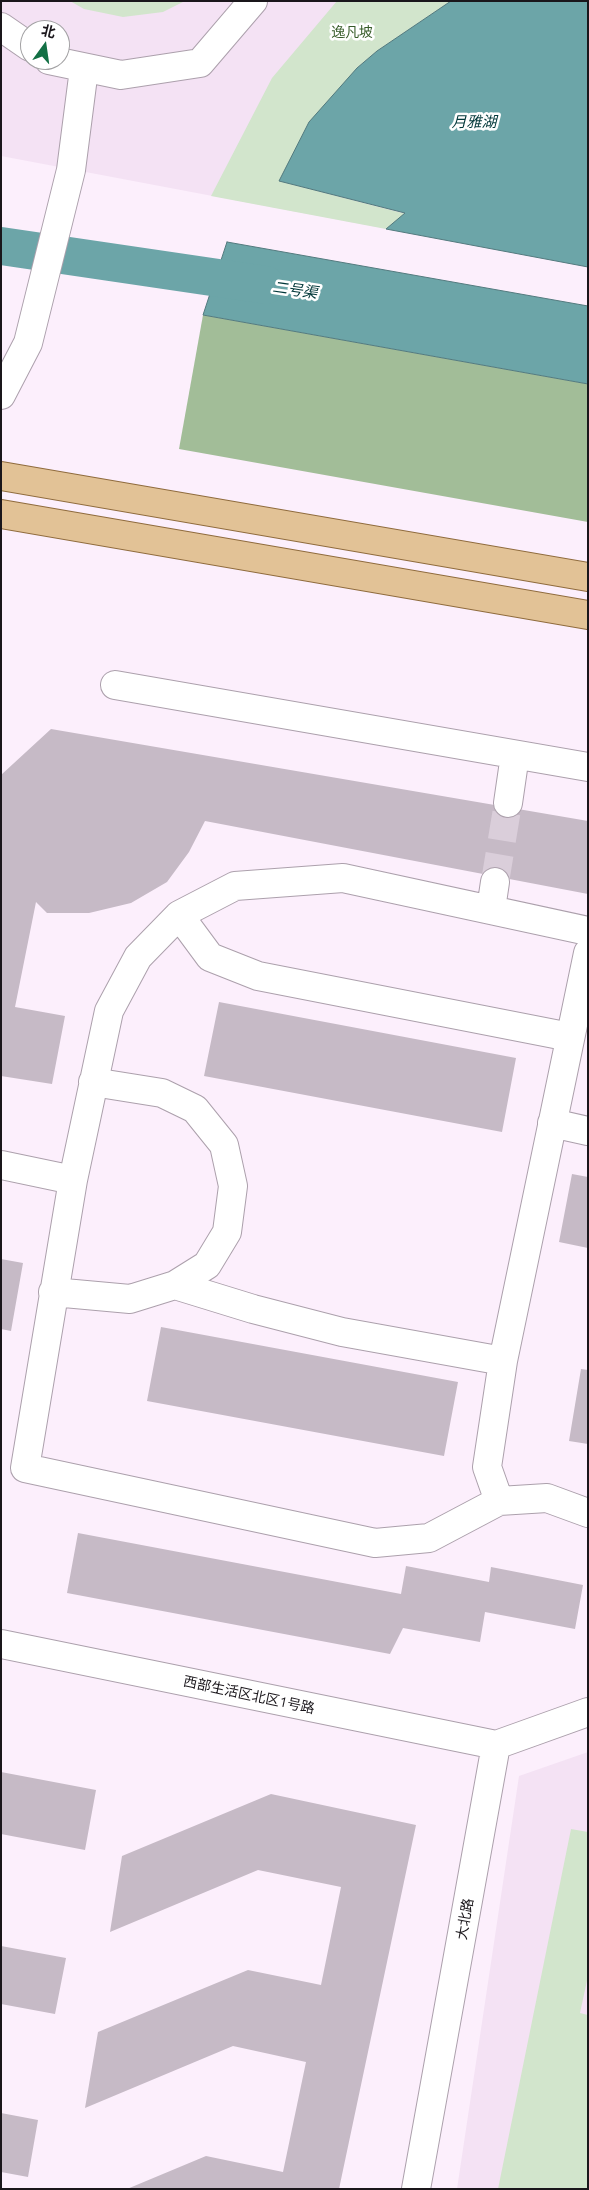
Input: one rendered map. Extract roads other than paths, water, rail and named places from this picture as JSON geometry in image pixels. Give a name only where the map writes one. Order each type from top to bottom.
[{"type":"main road","points":[[1,476],[588,577]]},
{"type":"main road","points":[[1,514],[588,615]]},
{"type":"street","points":[[70,65],[121,75],[200,63],[253,1]]},
{"type":"street","points":[[1,27],[20,40]]},
{"type":"street","points":[[1,395],[28,343],[71,170],[84,69]]},
{"type":"street","points":[[115,685],[588,767]]},
{"type":"street","points":[[508,804],[515,755]]},
{"type":"street","points":[[588,931],[343,878],[234,886],[178,915],[138,957],[109,1010],[73,1180],[25,1468],[375,1543],[429,1538],[499,1501],[547,1498],[588,1513]]},
{"type":"street","points":[[491,909],[495,882]]},
{"type":"street","points":[[178,915],[210,958],[258,976],[570,1037]]},
{"type":"street","points":[[499,1501],[487,1467],[502,1361],[588,953]]},
{"type":"street","points":[[53,1292],[130,1300],[175,1284],[207,1265],[227,1232],[233,1186],[224,1145],[195,1109],[162,1093],[93,1082]]},
{"type":"street","points":[[552,1123],[588,1131]]},
{"type":"street","points":[[1,1166],[73,1180]]},
{"type":"street","points":[[175,1284],[253,1310],[342,1332],[502,1361]]},
{"type":"street","name":"西部生活区北区1号路","points":[[1,1644],[496,1745]]},
{"type":"street","points":[[496,1745],[588,1712]]},
{"type":"street","name":"大北路","points":[[416,2189],[496,1745]]},
{"type":"water","name":"月雅湖","points":[[451,1],[588,1],[588,267],[386,229],[405,213],[279,181],[309,122],[357,68],[377,51]]},
{"type":"water","points":[[227,242],[588,306],[588,384],[203,315]]},
{"type":"waterway","name":"二号渠","points":[[1,246],[266,285]]},
{"type":"tunnel","points":[[495,882],[508,803]]},
{"type":"park label","name":"逸凡坡","points":[[352,32]]}]
